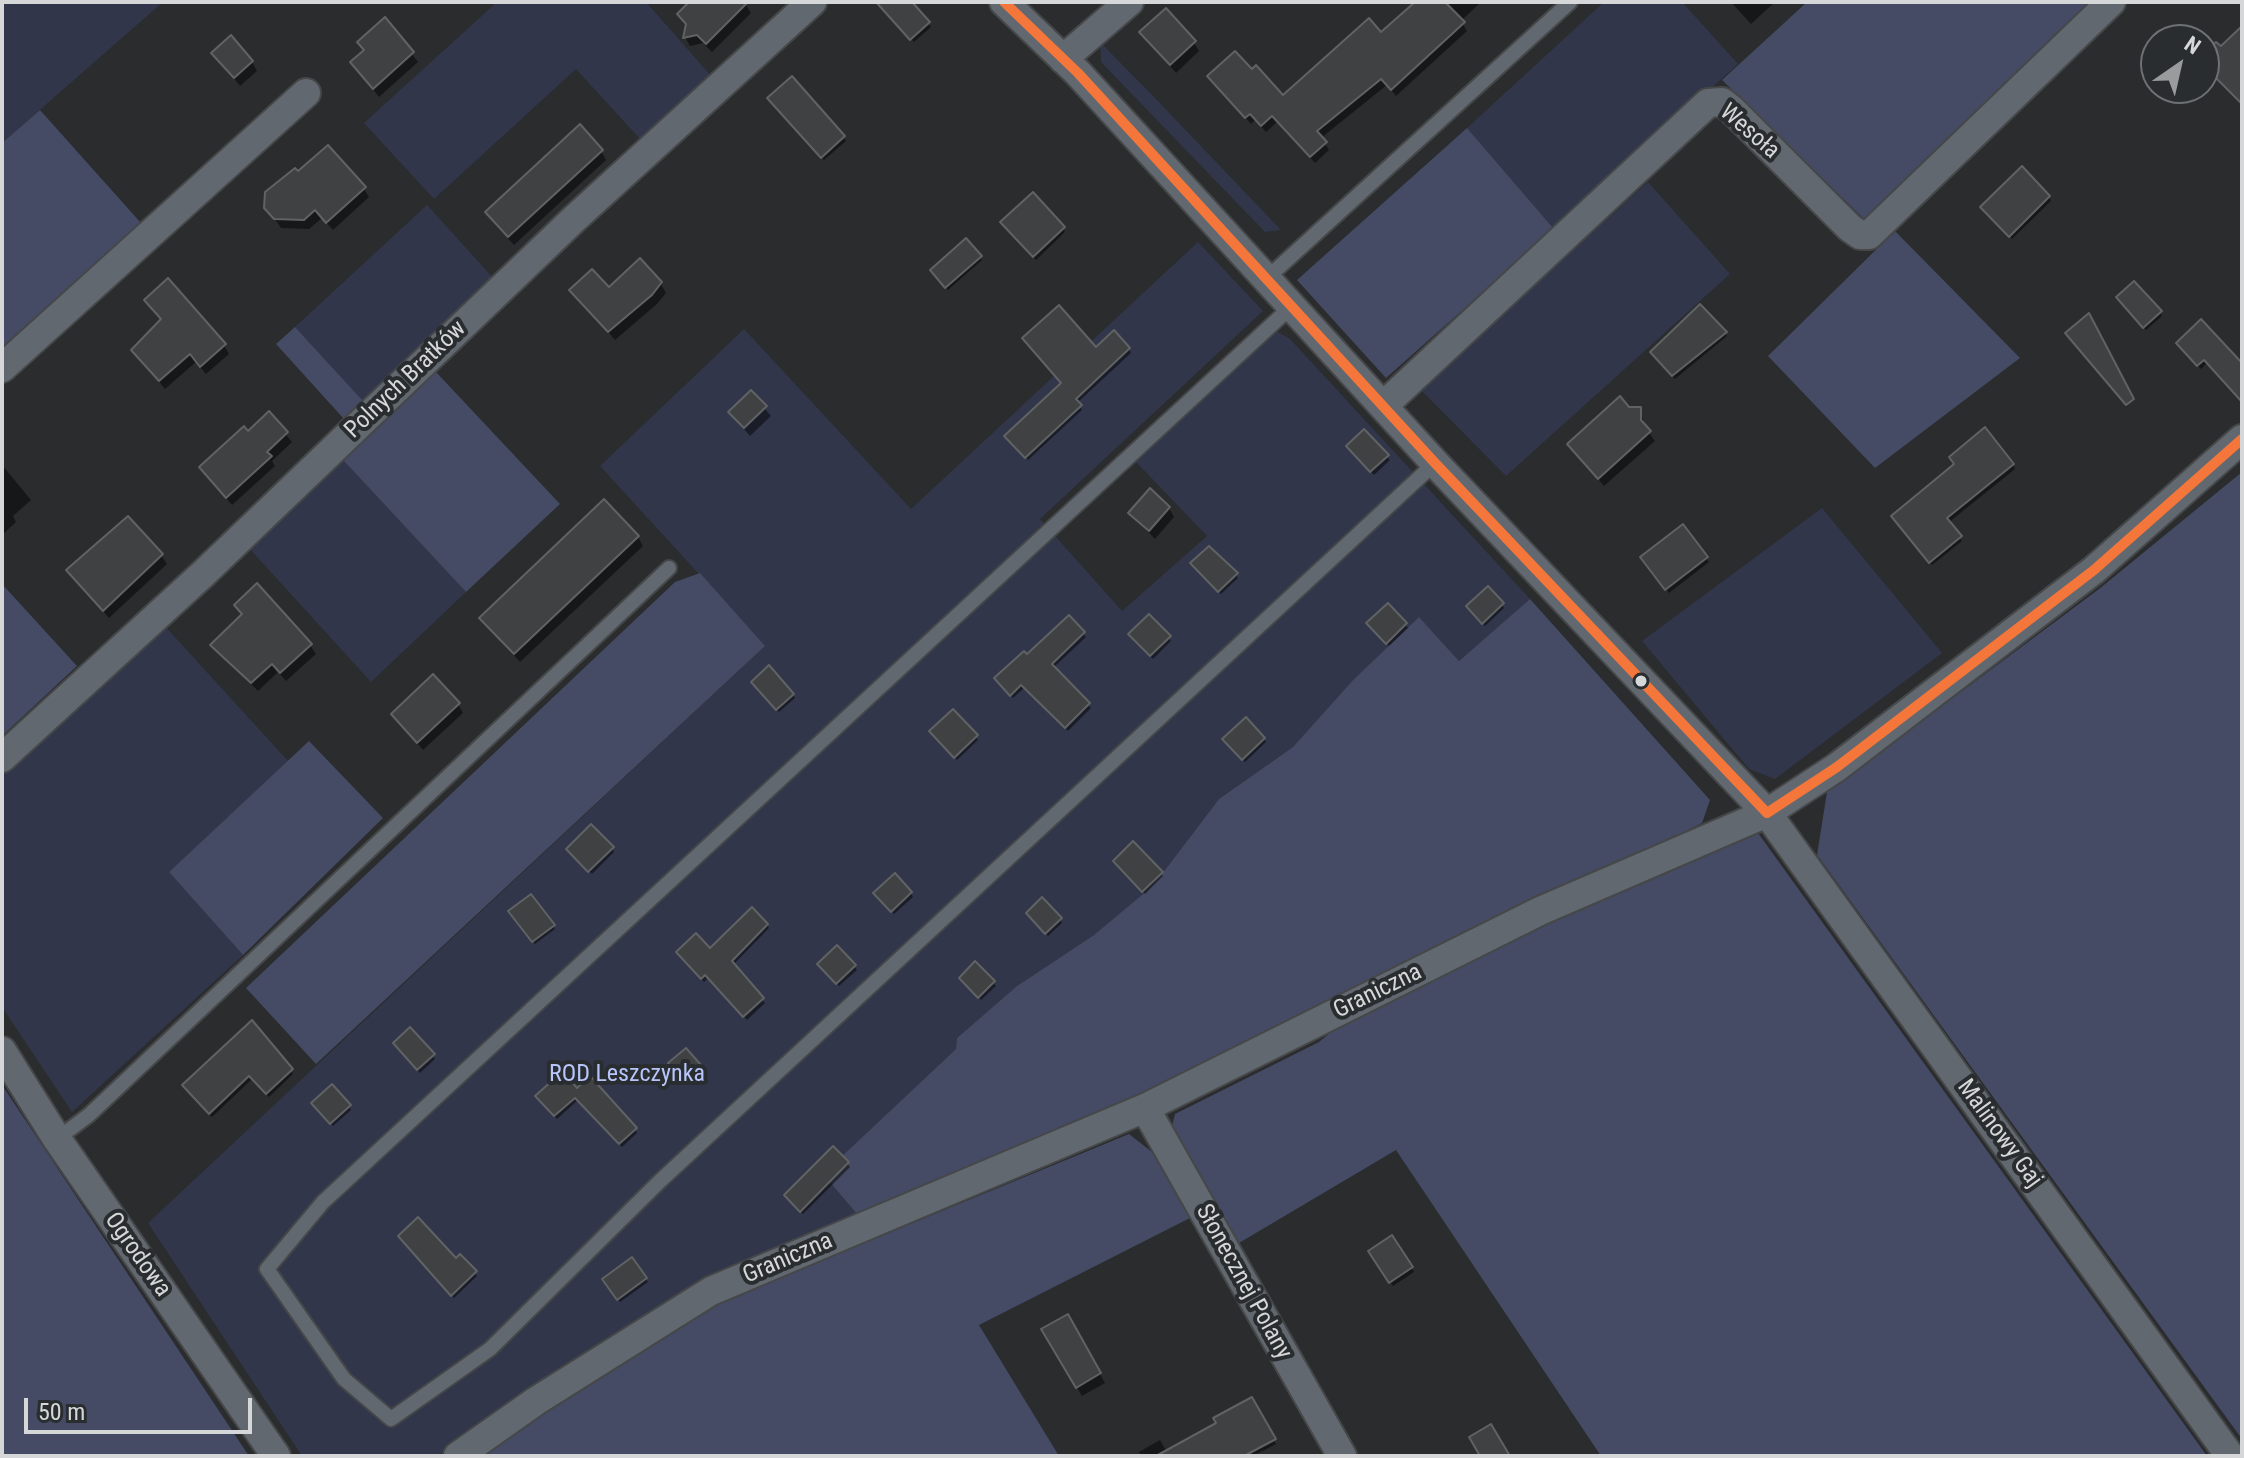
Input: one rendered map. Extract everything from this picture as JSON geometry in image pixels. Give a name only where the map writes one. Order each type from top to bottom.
[{"type":"street","name":"Polnych Bratków","points":[[2,758],[204,573],[573,220],[812,2]]},
{"type":"street","name":"Malinowy Gaj","points":[[1004,2],[1063,59],[1435,463],[1767,813],[2230,1456]]},
{"type":"street","points":[[1063,59],[1129,2]]},
{"type":"street","name":"Wesoła","points":[[1383,406],[1708,103],[1722,102],[1731,109],[1850,228],[1860,235],[1869,235],[2111,2]]},
{"type":"street","points":[[2,368],[306,93]]},
{"type":"street","name":"Graniczna","points":[[458,1456],[536,1401],[711,1291],[1145,1108],[1540,911],[1767,813],[1837,767],[2094,570],[2242,439]]},
{"type":"street","name":"Ogrodowa","points":[[2,1051],[57,1139],[276,1456]]},
{"type":"street","name":"Słonecznej Polany","points":[[1145,1108],[1342,1456]]},
{"type":"lane","points":[[1266,279],[1570,2]]},
{"type":"lane","points":[[1292,306],[323,1202],[267,1269],[344,1379],[391,1419],[490,1349],[672,1170],[1435,463]]},
{"type":"lane","points":[[57,1139],[89,1115],[669,568]]},
{"type":"green space","points":[[2,2],[163,2],[2,143]]},
{"type":"green space","points":[[497,2],[646,2],[712,77],[642,141],[576,69],[434,199],[364,123]]},
{"type":"green space","points":[[1604,2],[1682,2],[1738,64],[1554,229],[1467,128]]},
{"type":"green space","points":[[1100,42],[1281,230],[1265,232],[1101,62]]},
{"type":"green space","points":[[1648,182],[1730,274],[1506,476],[1420,389]]},
{"type":"green space","points":[[427,205],[495,280],[364,402],[295,327]]},
{"type":"green space","name":"ROD Leszczynka","points":[[1198,242],[1263,311],[1040,519],[1122,611],[1207,536],[1136,462],[1265,339],[1278,332],[1290,339],[1530,599],[1459,661],[1419,617],[1353,680],[1293,747],[1219,799],[1143,894],[1094,935],[1017,986],[957,1038],[956,1049],[823,1174],[857,1214],[685,1290],[437,1456],[302,1456],[148,1223],[765,646],[600,466],[744,329],[911,509]]},
{"type":"green space","points":[[343,460],[466,592],[371,682],[248,547]]},
{"type":"green space","points":[[1822,508],[1942,653],[1775,779],[1749,769],[1642,641]]},
{"type":"green space","points":[[163,624],[288,761],[169,872],[243,955],[72,1112],[2,1007],[2,772]]},
{"type":"shaded area","points":[[1807,2],[2090,2],[1866,221],[1722,80]]},
{"type":"shaded area","points":[[40,110],[141,223],[2,350],[2,143]]},
{"type":"shaded area","points":[[1467,128],[1554,229],[1386,378],[1297,280]]},
{"type":"shaded area","points":[[1895,231],[2020,358],[1875,468],[1768,356]]},
{"type":"shaded area","points":[[295,327],[364,402],[344,419],[276,344]]},
{"type":"shaded area","points":[[436,372],[560,504],[466,592],[343,460]]},
{"type":"shaded area","points":[[2242,472],[2242,1439],[1817,855],[1827,792],[2099,589]]},
{"type":"shaded area","points":[[700,573],[765,646],[316,1064],[246,988],[675,582]]},
{"type":"shaded area","points":[[2,584],[77,666],[2,736]]},
{"type":"shaded area","points":[[1530,599],[1710,800],[1702,823],[1245,1050],[857,1214],[823,1174],[956,1049],[957,1038],[1017,986],[1094,935],[1143,894],[1219,799],[1293,747],[1353,680],[1419,617],[1459,661]]},
{"type":"shaded area","points":[[309,741],[383,818],[243,955],[169,872]]},
{"type":"shaded area","points":[[1758,833],[2207,1456],[1601,1456],[1396,1150],[1239,1243],[1171,1130],[1175,1114],[1319,1042],[1359,1009],[1507,936]]},
{"type":"shaded area","points":[[2,1085],[249,1456],[2,1456]]},
{"type":"shaded area","points":[[1129,1134],[1152,1152],[1190,1218],[979,1325],[1059,1456],[477,1456],[536,1412],[706,1308]]},
{"type":"building","points":[[689,2],[748,2],[706,44],[697,35],[683,38],[686,24],[677,14]]},
{"type":"building","points":[[876,2],[912,2],[930,22],[910,40]]},
{"type":"building","points":[[1415,2],[1445,2],[1465,22],[1391,90],[1381,79],[1317,131],[1327,142],[1310,157],[1272,116],[1261,126],[1250,114],[1245,118],[1207,76],[1235,51],[1252,69],[1256,65],[1283,95],[1369,18],[1381,32]]},
{"type":"building","points":[[1166,8],[1196,41],[1170,65],[1139,32]]},
{"type":"building","points":[[385,17],[414,52],[373,89],[350,62],[364,50],[357,42]]},
{"type":"building","points":[[2242,26],[2242,104],[2220,82],[2221,46]]},
{"type":"building","points":[[231,35],[253,61],[234,78],[211,53]]},
{"type":"building","points":[[792,76],[845,136],[821,158],[767,98]]},
{"type":"building","points":[[580,124],[603,150],[508,237],[485,212]]},
{"type":"building","points":[[328,145],[366,187],[326,223],[315,210],[304,220],[274,219],[264,208],[265,192],[295,168],[298,171]]},
{"type":"building","points":[[2022,166],[2050,196],[2009,237],[1980,207]]},
{"type":"building","points":[[1033,192],[1065,227],[1033,257],[1000,222]]},
{"type":"building","points":[[966,238],[982,256],[945,288],[930,270]]},
{"type":"building","points":[[640,258],[662,282],[652,295],[608,332],[569,290],[592,269],[609,287]]},
{"type":"building","points":[[168,278],[226,344],[200,367],[190,354],[159,381],[131,350],[161,319],[144,300]]},
{"type":"building","points":[[2134,281],[2162,311],[2143,328],[2116,297]]},
{"type":"building","points":[[1700,304],[1727,332],[1672,376],[1650,352]]},
{"type":"building","points":[[1059,305],[1096,347],[1114,330],[1130,348],[1076,399],[1082,405],[1025,458],[1004,436],[1061,383],[1022,338]]},
{"type":"building","points":[[2089,313],[2134,399],[2126,405],[2065,333]]},
{"type":"building","points":[[2201,319],[2242,363],[2242,402],[2204,360],[2197,366],[2176,343]]},
{"type":"building","points":[[751,390],[767,406],[744,428],[728,412]]},
{"type":"building","points":[[1620,396],[1629,407],[1641,407],[1641,420],[1651,431],[1598,479],[1567,444]]},
{"type":"building","points":[[269,411],[288,432],[267,452],[272,456],[226,498],[199,467],[244,426],[248,431]]},
{"type":"building","points":[[1985,427],[2014,464],[1947,518],[1962,536],[1929,563],[1891,516],[1954,464],[1949,457]]},
{"type":"building","points":[[1364,429],[1389,455],[1370,472],[1346,446]]},
{"type":"building","points":[[1150,488],[1170,507],[1149,531],[1128,513]]},
{"type":"building","points":[[604,499],[639,536],[514,654],[479,618]]},
{"type":"building","points":[[128,516],[163,554],[103,611],[66,570]]},
{"type":"building","points":[[1683,524],[1708,557],[1665,590],[1640,557]]},
{"type":"building","points":[[1209,546],[1238,573],[1218,592],[1190,563]]},
{"type":"building","points":[[257,583],[312,644],[280,673],[272,664],[251,683],[210,645],[242,614],[234,605]]},
{"type":"building","points":[[1488,586],[1504,603],[1482,624],[1466,606]]},
{"type":"building","points":[[1388,603],[1407,623],[1386,644],[1366,623]]},
{"type":"building","points":[[1149,614],[1171,636],[1150,656],[1128,634]]},
{"type":"building","points":[[1069,615],[1085,632],[1052,664],[1090,703],[1065,728],[1021,685],[1010,696],[994,678],[1024,651],[1027,654]]},
{"type":"building","points":[[769,665],[794,694],[776,710],[751,682]]},
{"type":"building","points":[[433,674],[460,703],[417,743],[391,714]]},
{"type":"building","points":[[953,709],[978,735],[954,758],[929,731]]},
{"type":"building","points":[[1246,717],[1265,738],[1242,760],[1222,739]]},
{"type":"building","points":[[591,824],[614,847],[588,872],[566,849]]},
{"type":"building","points":[[1133,841],[1163,872],[1142,892],[1113,861]]},
{"type":"building","points":[[895,873],[912,892],[891,912],[873,893]]},
{"type":"building","points":[[531,894],[555,925],[532,942],[508,911]]},
{"type":"building","points":[[1042,897],[1062,918],[1045,934],[1026,913]]},
{"type":"building","points":[[752,907],[768,924],[732,961],[764,998],[743,1017],[705,975],[701,979],[676,952],[696,933],[710,948]]},
{"type":"building","points":[[837,945],[856,965],[836,984],[817,964]]},
{"type":"building","points":[[975,961],[995,981],[978,998],[959,978]]},
{"type":"building","points":[[252,1020],[293,1069],[266,1094],[249,1076],[209,1114],[182,1085]]},
{"type":"building","points":[[410,1027],[435,1054],[417,1070],[393,1043]]},
{"type":"building","points":[[686,1048],[701,1065],[684,1080],[668,1063]]},
{"type":"building","points":[[563,1071],[577,1088],[590,1076],[637,1128],[619,1144],[575,1098],[554,1116],[535,1096]]},
{"type":"building","points":[[332,1084],[351,1105],[330,1124],[311,1103]]},
{"type":"building","points":[[833,1146],[849,1162],[800,1212],[784,1195]]},
{"type":"building","points":[[418,1217],[456,1258],[460,1254],[477,1271],[451,1296],[398,1236]]},
{"type":"building","points":[[1392,1235],[1413,1267],[1389,1283],[1368,1251]]},
{"type":"building","points":[[632,1257],[647,1278],[617,1300],[602,1279]]},
{"type":"building","points":[[1068,1314],[1101,1373],[1076,1388],[1041,1329]]},
{"type":"building","points":[[1252,1397],[1276,1439],[1244,1456],[1156,1456],[1216,1423],[1213,1418]]},
{"type":"building","points":[[1491,1424],[1510,1456],[1480,1456],[1469,1437]]},
{"type":"transit line","points":[[1004,2],[1078,73],[1435,463],[1767,813]]},
{"type":"transit line","points":[[1767,813],[1837,767],[2094,570],[2242,439]]}]
